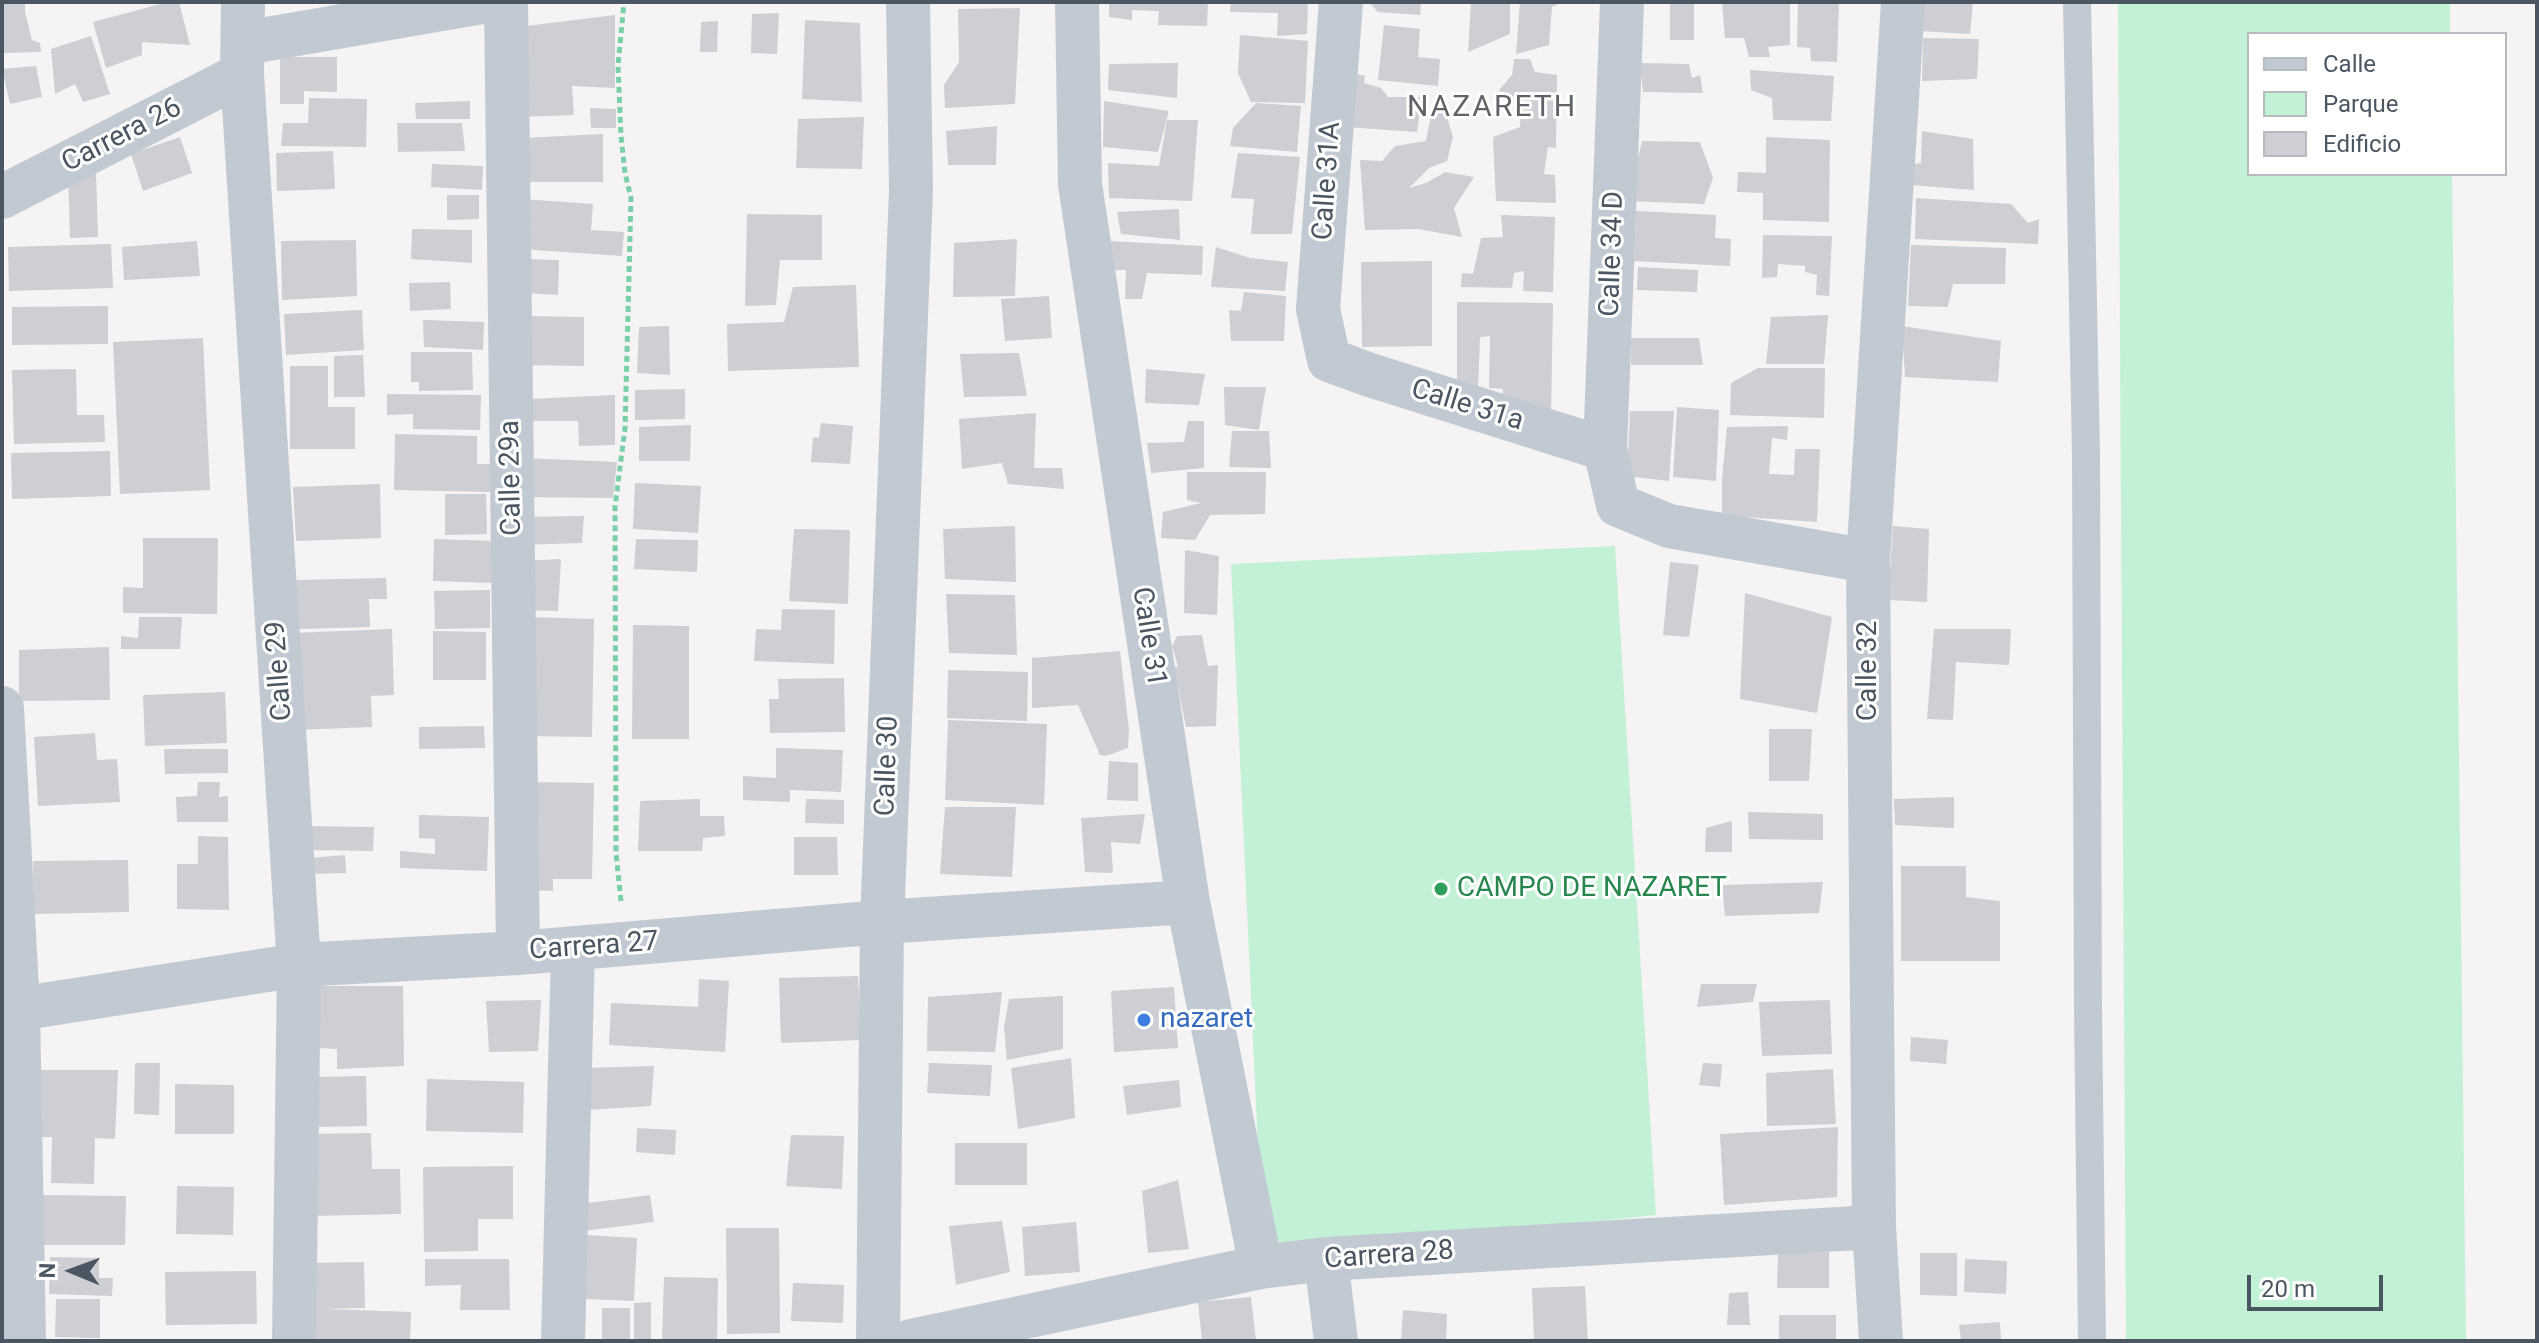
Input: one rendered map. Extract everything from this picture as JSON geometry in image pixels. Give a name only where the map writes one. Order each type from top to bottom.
[{"type":"street","name":"Carrera 26","points":[[2,197],[243,39],[482,2]]},
{"type":"street","name":"Calle 29a","points":[[506,2],[518,953]]},
{"type":"street","name":"Calle 30","points":[[878,1341],[882,922],[911,191],[908,2]]},
{"type":"street","name":"Calle 31","points":[[1077,2],[1080,184],[1188,902],[1261,1267]]},
{"type":"street","name":"Calle 31A","points":[[1329,360],[1318,309],[1341,2]]},
{"type":"street","name":"Calle 34 D","points":[[1622,2],[1605,449],[1618,505],[1669,526],[1868,561]]},
{"type":"street","name":"Calle 32","points":[[1881,1341],[1874,1227],[1868,561],[1903,2]]},
{"type":"street","name":"Calle 29","points":[[243,39],[299,965],[294,1341]]},
{"type":"street","name":"Calle 31a","points":[[1329,360],[1605,449]]},
{"type":"street","points":[[2,708],[10,1010],[24,1341]]},
{"type":"street","name":"Carrera 27","points":[[10,1010],[299,965],[626,946],[882,922],[1188,902]]},
{"type":"street","points":[[563,1341],[573,949]]},
{"type":"street","name":"Carrera 28","points":[[911,1341],[1261,1267],[1326,1259],[1874,1227]]},
{"type":"street","points":[[1326,1259],[1336,1341]]},
{"type":"lane","points":[[2077,2],[2086,471],[2092,1341]]},
{"type":"path","points":[[624,2],[618,66],[622,148],[631,198],[630,272],[625,428],[615,507],[616,853],[626,946]]},
{"type":"green space","points":[[2118,2],[2450,2],[2450,32],[2247,32],[2247,176],[2452,176],[2466,1341],[2126,1341]]},
{"type":"green space","name":"CAMPO DE NAZARET","points":[[1615,546],[1656,1215],[1263,1256],[1231,564]]},
{"type":"building","points":[[2,2],[25,2],[32,40],[40,43],[41,52],[2,53]]},
{"type":"building","points":[[168,2],[179,2],[190,45],[142,42],[142,55],[106,68],[93,22]]},
{"type":"building","points":[[1109,2],[1208,2],[1207,26],[1158,25],[1159,11],[1132,10],[1132,20],[1109,17]]},
{"type":"building","points":[[1231,2],[1308,2],[1307,34],[1277,36],[1278,13],[1230,12]]},
{"type":"building","points":[[1369,2],[1421,2],[1420,15],[1378,12]]},
{"type":"building","points":[[1471,2],[1510,2],[1510,34],[1468,52]]},
{"type":"building","points":[[1520,2],[1563,2],[1552,7],[1549,45],[1516,54]]},
{"type":"building","points":[[1670,2],[1694,2],[1694,40],[1670,40]]},
{"type":"building","points":[[1722,2],[1790,2],[1790,45],[1768,47],[1770,57],[1749,57],[1744,38],[1725,38]]},
{"type":"building","points":[[1798,2],[1839,2],[1837,62],[1811,61],[1810,48],[1797,47]]},
{"type":"building","points":[[1904,2],[1973,2],[1970,34],[1903,30]]},
{"type":"building","points":[[1020,8],[1015,104],[945,108],[944,85],[959,62],[958,9]]},
{"type":"building","points":[[779,13],[777,54],[751,53],[752,14]]},
{"type":"building","points":[[615,15],[615,88],[572,86],[574,115],[518,117],[518,27]]},
{"type":"building","points":[[805,20],[860,23],[862,102],[802,99]]},
{"type":"building","points":[[718,21],[717,52],[700,52],[701,22]]},
{"type":"building","points":[[1384,25],[1420,29],[1418,57],[1440,59],[1438,86],[1378,80]]},
{"type":"building","points":[[1240,35],[1308,41],[1305,103],[1251,102],[1238,73]]},
{"type":"building","points":[[91,36],[110,94],[83,102],[75,84],[55,94],[51,49]]},
{"type":"building","points":[[1923,38],[1979,39],[1977,79],[1922,81]]},
{"type":"building","points":[[280,57],[337,57],[337,92],[304,91],[304,104],[280,104]]},
{"type":"building","points":[[1514,59],[1530,59],[1535,72],[1557,75],[1556,148],[1548,147],[1544,174],[1555,175],[1556,203],[1496,201],[1493,137],[1520,127],[1521,105],[1511,103],[1499,90],[1512,75]]},
{"type":"building","points":[[1178,63],[1177,98],[1108,90],[1109,64]]},
{"type":"building","points":[[1640,63],[1689,64],[1692,78],[1700,75],[1703,93],[1643,92]]},
{"type":"building","points":[[36,66],[42,97],[10,104],[2,69]]},
{"type":"building","points":[[1750,70],[1834,76],[1831,121],[1773,120],[1772,98],[1751,90]]},
{"type":"building","points":[[1347,71],[1365,76],[1364,83],[1381,88],[1388,97],[1422,97],[1417,132],[1346,127]]},
{"type":"building","points":[[309,98],[367,99],[366,147],[281,146],[283,123],[308,123]]},
{"type":"building","points":[[470,101],[470,119],[416,119],[415,103]]},
{"type":"building","points":[[1104,101],[1169,111],[1158,152],[1103,147]]},
{"type":"building","points":[[1256,103],[1301,106],[1297,152],[1230,146],[1233,128]]},
{"type":"building","points":[[590,108],[616,109],[616,128],[591,128]]},
{"type":"building","points":[[1445,110],[1453,137],[1447,161],[1429,168],[1409,188],[1445,172],[1474,177],[1454,208],[1462,237],[1418,229],[1365,230],[1360,160],[1382,161],[1395,146],[1426,141],[1431,115]]},
{"type":"building","points":[[864,117],[862,169],[796,168],[798,119]]},
{"type":"building","points":[[1167,120],[1198,120],[1192,201],[1109,198],[1108,163],[1159,166]]},
{"type":"building","points":[[397,123],[462,123],[465,151],[398,152]]},
{"type":"building","points":[[997,126],[996,165],[948,165],[946,131]]},
{"type":"building","points":[[1922,131],[1973,139],[1974,190],[1910,185],[1910,165],[1921,163]]},
{"type":"building","points":[[603,134],[603,182],[522,182],[523,138]]},
{"type":"building","points":[[180,137],[192,173],[143,191],[131,154]]},
{"type":"building","points":[[1766,137],[1830,140],[1829,222],[1763,220],[1763,193],[1737,192],[1738,172],[1766,173]]},
{"type":"building","points":[[1642,141],[1700,142],[1713,178],[1704,204],[1628,201]]},
{"type":"building","points":[[333,151],[335,189],[277,191],[276,153]]},
{"type":"building","points":[[1238,153],[1300,157],[1292,234],[1251,234],[1254,199],[1231,198]]},
{"type":"building","points":[[432,164],[483,166],[482,190],[431,187]]},
{"type":"building","points":[[96,173],[98,237],[70,238],[68,174]]},
{"type":"building","points":[[447,195],[479,195],[479,219],[447,220]]},
{"type":"building","points":[[1916,198],[2011,204],[2028,223],[2039,219],[2038,244],[1915,239]]},
{"type":"building","points":[[522,199],[593,204],[591,230],[624,232],[622,256],[520,249]]},
{"type":"building","points":[[1179,209],[1180,240],[1121,234],[1117,212]]},
{"type":"building","points":[[1636,211],[1716,215],[1715,238],[1731,239],[1730,266],[1634,261]]},
{"type":"building","points":[[747,214],[822,215],[822,260],[780,260],[776,305],[745,306]]},
{"type":"building","points":[[1501,215],[1555,217],[1553,292],[1523,291],[1524,271],[1514,273],[1512,288],[1461,287],[1462,273],[1473,274],[1481,238],[1503,237]]},
{"type":"building","points":[[412,229],[472,230],[472,263],[411,259]]},
{"type":"building","points":[[1763,235],[1832,236],[1829,296],[1816,295],[1817,275],[1805,272],[1805,266],[1778,264],[1777,277],[1762,278]]},
{"type":"building","points":[[1017,239],[1015,296],[953,297],[954,243]]},
{"type":"building","points":[[356,240],[357,296],[282,300],[281,241]]},
{"type":"building","points":[[197,241],[200,276],[124,280],[122,247]]},
{"type":"building","points":[[1109,241],[1203,246],[1202,275],[1147,273],[1142,299],[1125,299],[1126,270],[1109,270]]},
{"type":"building","points":[[111,244],[113,288],[9,291],[8,247]]},
{"type":"building","points":[[1911,245],[2006,248],[2005,284],[1953,284],[1948,307],[1908,306]]},
{"type":"building","points":[[1216,247],[1250,258],[1288,262],[1285,291],[1211,287]]},
{"type":"building","points":[[523,259],[559,260],[558,295],[524,293]]},
{"type":"building","points":[[1432,261],[1432,346],[1362,347],[1361,262]]},
{"type":"building","points":[[1638,267],[1698,270],[1697,292],[1637,290]]},
{"type":"building","points":[[450,282],[451,309],[410,311],[409,283]]},
{"type":"building","points":[[856,285],[859,367],[728,371],[727,324],[784,322],[793,287]]},
{"type":"building","points":[[1244,292],[1286,296],[1284,341],[1231,341],[1229,310],[1241,311]]},
{"type":"building","points":[[1049,296],[1052,338],[1005,341],[1001,299]]},
{"type":"building","points":[[1457,302],[1553,303],[1551,416],[1502,414],[1503,389],[1489,388],[1490,336],[1480,337],[1478,390],[1457,389]]},
{"type":"building","points":[[108,306],[108,344],[12,345],[12,307]]},
{"type":"building","points":[[362,310],[364,350],[286,355],[284,314]]},
{"type":"building","points":[[1828,315],[1824,364],[1766,364],[1771,317]]},
{"type":"building","points":[[523,316],[584,317],[584,366],[522,365]]},
{"type":"building","points":[[423,320],[484,322],[483,350],[424,347]]},
{"type":"building","points":[[669,326],[670,375],[637,373],[639,327]]},
{"type":"building","points":[[1902,326],[2001,341],[1998,382],[1905,377]]},
{"type":"building","points":[[203,338],[210,490],[120,494],[113,342]]},
{"type":"building","points":[[1631,338],[1699,338],[1703,365],[1631,365]]},
{"type":"building","points":[[411,352],[472,352],[473,390],[419,391],[419,382],[411,382]]},
{"type":"building","points":[[1019,353],[1027,396],[964,397],[960,354]]},
{"type":"building","points":[[363,355],[365,397],[334,397],[334,356]]},
{"type":"building","points":[[290,366],[328,366],[328,407],[355,407],[355,449],[290,449]]},
{"type":"building","points":[[1758,368],[1825,368],[1824,418],[1730,415],[1731,383]]},
{"type":"building","points":[[76,369],[77,415],[104,415],[105,442],[14,444],[12,370]]},
{"type":"building","points":[[1146,369],[1205,374],[1199,405],[1145,403]]},
{"type":"building","points":[[1224,387],[1266,387],[1259,430],[1225,425]]},
{"type":"building","points":[[685,389],[685,419],[635,420],[635,390]]},
{"type":"building","points":[[387,394],[481,395],[480,430],[413,429],[413,414],[387,415]]},
{"type":"building","points":[[615,395],[615,445],[579,446],[578,421],[530,421],[529,399]]},
{"type":"building","points":[[1677,407],[1719,410],[1716,481],[1673,477]]},
{"type":"building","points":[[1630,411],[1674,411],[1669,481],[1627,476]]},
{"type":"building","points":[[1036,413],[1034,468],[1062,468],[1064,489],[1008,484],[1002,463],[962,469],[959,419]]},
{"type":"building","points":[[1188,421],[1204,421],[1204,468],[1151,473],[1147,443],[1184,442]]},
{"type":"building","points":[[821,423],[853,426],[850,464],[811,462],[813,437],[819,438]]},
{"type":"building","points":[[691,425],[690,461],[639,461],[639,427]]},
{"type":"building","points":[[1788,426],[1787,440],[1772,438],[1769,474],[1794,475],[1795,449],[1820,449],[1817,522],[1722,518],[1727,427]]},
{"type":"building","points":[[1232,431],[1269,431],[1271,468],[1229,467]]},
{"type":"building","points":[[395,434],[477,436],[477,464],[490,464],[490,492],[394,490]]},
{"type":"building","points":[[110,451],[111,496],[12,499],[11,453]]},
{"type":"building","points":[[523,458],[617,462],[613,498],[522,497]]},
{"type":"building","points":[[1187,472],[1266,472],[1265,514],[1210,515],[1195,540],[1161,538],[1163,512],[1201,503],[1187,500]]},
{"type":"building","points":[[635,483],[701,486],[698,533],[633,529]]},
{"type":"building","points":[[380,484],[381,538],[296,541],[293,487]]},
{"type":"building","points":[[445,494],[486,494],[487,534],[445,535]]},
{"type":"building","points":[[584,516],[582,543],[518,545],[518,517]]},
{"type":"building","points":[[1015,526],[1016,582],[945,579],[943,529]]},
{"type":"building","points":[[1893,526],[1929,529],[1927,602],[1888,600]]},
{"type":"building","points":[[794,529],[850,530],[848,604],[789,601]]},
{"type":"building","points":[[143,538],[218,538],[217,614],[123,613],[123,587],[143,588]]},
{"type":"building","points":[[434,539],[494,541],[492,583],[433,581]]},
{"type":"building","points":[[636,539],[698,540],[697,572],[634,569]]},
{"type":"building","points":[[1185,550],[1219,556],[1217,615],[1184,613]]},
{"type":"building","points":[[561,559],[558,611],[520,610],[520,561]]},
{"type":"building","points":[[1670,562],[1699,565],[1689,637],[1663,635]]},
{"type":"building","points":[[386,578],[387,599],[369,599],[370,627],[298,629],[296,580]]},
{"type":"building","points":[[490,590],[490,628],[435,629],[434,591]]},
{"type":"building","points":[[1745,593],[1832,617],[1817,713],[1740,699]]},
{"type":"building","points":[[946,594],[1015,595],[1017,655],[949,653]]},
{"type":"building","points":[[782,609],[835,610],[834,664],[754,661],[756,629],[781,630]]},
{"type":"building","points":[[139,617],[182,617],[180,649],[121,649],[121,636],[138,638]]},
{"type":"building","points":[[528,617],[594,619],[592,737],[526,736]]},
{"type":"building","points":[[633,625],[689,626],[689,739],[632,739]]},
{"type":"building","points":[[392,629],[394,695],[371,696],[372,727],[295,730],[292,633]]},
{"type":"building","points":[[1934,629],[2011,629],[2009,665],[1956,662],[1953,720],[1927,719]]},
{"type":"building","points":[[433,631],[486,632],[486,680],[433,680]]},
{"type":"building","points":[[1202,635],[1208,666],[1218,665],[1216,726],[1186,727],[1172,646],[1177,636]]},
{"type":"building","points":[[109,647],[110,700],[19,701],[19,650]]},
{"type":"building","points":[[1120,651],[1129,730],[1128,748],[1106,756],[1100,755],[1078,705],[1032,708],[1032,658]]},
{"type":"building","points":[[948,670],[1028,672],[1027,721],[947,718]]},
{"type":"building","points":[[844,678],[845,732],[770,733],[769,699],[779,699],[778,679]]},
{"type":"building","points":[[225,692],[227,743],[145,746],[143,695]]},
{"type":"building","points":[[948,720],[1047,724],[1044,805],[945,800]]},
{"type":"building","points":[[484,726],[485,748],[419,749],[419,727]]},
{"type":"building","points":[[1769,729],[1812,729],[1809,781],[1769,781]]},
{"type":"building","points":[[95,733],[97,760],[117,759],[120,802],[38,806],[34,737]]},
{"type":"building","points":[[776,748],[843,750],[841,792],[790,790],[790,802],[743,800],[743,776],[776,778]]},
{"type":"building","points":[[164,749],[228,749],[228,773],[165,774]]},
{"type":"building","points":[[1109,761],[1138,763],[1138,801],[1107,800]]},
{"type":"building","points":[[198,782],[220,782],[219,797],[228,796],[228,822],[177,822],[176,797],[197,796]]},
{"type":"building","points":[[529,782],[594,783],[592,879],[553,879],[553,891],[525,890]]},
{"type":"building","points":[[1954,797],[1954,828],[1895,825],[1894,799]]},
{"type":"building","points":[[700,799],[700,816],[724,816],[725,836],[703,838],[702,851],[638,851],[640,801]]},
{"type":"building","points":[[806,799],[844,800],[844,824],[805,823]]},
{"type":"building","points":[[945,807],[1016,807],[1012,877],[940,874]]},
{"type":"building","points":[[1748,812],[1823,814],[1823,840],[1749,839]]},
{"type":"building","points":[[1145,814],[1140,844],[1111,842],[1113,873],[1085,872],[1081,818]]},
{"type":"building","points":[[419,815],[489,817],[487,871],[400,868],[400,851],[435,854],[435,839],[419,838]]},
{"type":"building","points":[[1732,821],[1732,852],[1705,852],[1706,828]]},
{"type":"building","points":[[305,826],[374,827],[373,851],[307,850]]},
{"type":"building","points":[[198,836],[228,837],[229,910],[177,909],[177,864],[198,864]]},
{"type":"building","points":[[794,837],[837,837],[838,875],[794,875]]},
{"type":"building","points":[[345,855],[346,873],[308,874],[308,858]]},
{"type":"building","points":[[128,860],[129,912],[34,914],[33,861]]},
{"type":"building","points":[[1901,866],[1966,866],[1966,897],[2000,901],[2000,961],[1901,961]]},
{"type":"building","points":[[1823,882],[1819,913],[1725,916],[1722,885]]},
{"type":"building","points":[[858,976],[861,1040],[781,1043],[779,978]]},
{"type":"building","points":[[699,979],[729,981],[725,1052],[609,1045],[611,1003],[698,1007]]},
{"type":"building","points":[[1701,984],[1757,984],[1753,1002],[1697,1007]]},
{"type":"building","points":[[317,986],[403,986],[404,1066],[337,1069],[337,1049],[319,1048]]},
{"type":"building","name":"nazaret","points":[[1174,987],[1178,1048],[1114,1052],[1111,991]]},
{"type":"building","points":[[1002,992],[995,1052],[927,1051],[928,997]]},
{"type":"building","points":[[1063,996],[1063,1049],[1007,1060],[1004,1027],[1009,999]]},
{"type":"building","points":[[541,1000],[538,1051],[489,1052],[486,1001]]},
{"type":"building","points":[[1830,1000],[1832,1054],[1762,1056],[1759,1002]]},
{"type":"building","points":[[1911,1037],[1948,1040],[1946,1064],[1910,1061]]},
{"type":"building","points":[[1071,1058],[1075,1118],[1018,1129],[1011,1068]]},
{"type":"building","points":[[135,1063],[160,1063],[159,1115],[134,1114]]},
{"type":"building","points":[[929,1063],[992,1065],[990,1096],[927,1093]]},
{"type":"building","points":[[1703,1063],[1722,1064],[1720,1087],[1699,1085]]},
{"type":"building","points":[[654,1066],[651,1106],[586,1110],[583,1068]]},
{"type":"building","points":[[1833,1069],[1836,1124],[1767,1126],[1766,1073]]},
{"type":"building","points":[[39,1070],[118,1070],[115,1139],[95,1138],[94,1184],[51,1183],[52,1137],[40,1137]]},
{"type":"building","points":[[366,1076],[367,1126],[313,1127],[312,1077]]},
{"type":"building","points":[[427,1079],[524,1082],[523,1133],[426,1131]]},
{"type":"building","points":[[1179,1080],[1181,1107],[1127,1115],[1123,1086]]},
{"type":"building","points":[[175,1084],[234,1085],[234,1134],[175,1134]]},
{"type":"building","points":[[1838,1127],[1837,1197],[1724,1205],[1720,1134]]},
{"type":"building","points":[[637,1128],[676,1130],[675,1155],[636,1152]]},
{"type":"building","points":[[371,1133],[372,1169],[400,1169],[401,1214],[310,1216],[308,1134]]},
{"type":"building","points":[[791,1135],[844,1136],[842,1189],[786,1186]]},
{"type":"building","points":[[955,1143],[1027,1143],[1027,1185],[955,1185]]},
{"type":"building","points":[[513,1166],[513,1219],[478,1219],[478,1251],[424,1252],[423,1167]]},
{"type":"building","points":[[1178,1180],[1189,1249],[1148,1253],[1142,1191]]},
{"type":"building","points":[[177,1186],[234,1187],[233,1235],[176,1234]]},
{"type":"building","points":[[42,1195],[126,1196],[125,1245],[42,1245]]},
{"type":"building","points":[[650,1195],[654,1222],[584,1231],[581,1204]]},
{"type":"building","points":[[1002,1221],[1010,1272],[956,1285],[949,1226]]},
{"type":"building","points":[[1076,1222],[1080,1272],[1025,1276],[1022,1227]]},
{"type":"building","points":[[726,1228],[779,1228],[780,1333],[727,1334]]},
{"type":"building","points":[[587,1235],[637,1238],[634,1301],[585,1299]]},
{"type":"building","points":[[1829,1252],[1829,1288],[1777,1288],[1778,1253]]},
{"type":"building","points":[[1920,1253],[1957,1253],[1957,1296],[1920,1295]]},
{"type":"building","points":[[50,1257],[99,1258],[99,1278],[113,1278],[112,1296],[49,1294]]},
{"type":"building","points":[[425,1259],[509,1259],[510,1310],[460,1310],[461,1285],[425,1286]]},
{"type":"building","points":[[1965,1259],[2007,1261],[2006,1294],[1964,1292]]},
{"type":"building","points":[[364,1262],[365,1308],[325,1309],[411,1312],[410,1341],[313,1341],[311,1263]]},
{"type":"building","points":[[256,1271],[257,1324],[166,1325],[165,1272]]},
{"type":"building","points":[[664,1277],[718,1278],[717,1341],[662,1341]]},
{"type":"building","points":[[793,1283],[844,1285],[843,1323],[791,1321]]},
{"type":"building","points":[[1585,1286],[1588,1341],[1534,1341],[1532,1288]]},
{"type":"building","points":[[1748,1292],[1750,1325],[1727,1325],[1729,1293]]},
{"type":"building","points":[[1251,1297],[1256,1341],[1202,1341],[1198,1302]]},
{"type":"building","points":[[56,1299],[100,1299],[100,1338],[55,1337]]},
{"type":"building","points":[[651,1302],[651,1341],[634,1341],[634,1303]]},
{"type":"building","points":[[602,1308],[630,1308],[630,1341],[602,1341]]},
{"type":"building","points":[[1403,1310],[1447,1314],[1446,1341],[1401,1341]]},
{"type":"building","points":[[1779,1315],[1836,1315],[1836,1341],[1779,1341]]},
{"type":"building","points":[[2000,1322],[2001,1341],[1961,1341],[1959,1325]]},
{"type":"place","name":"CAMPO DE NAZARET","points":[[1441,889]]},
{"type":"place","name":"nazaret","points":[[1144,1020]]},
{"type":"district","name":"NAZARETH","points":[[1492,108]]}]
